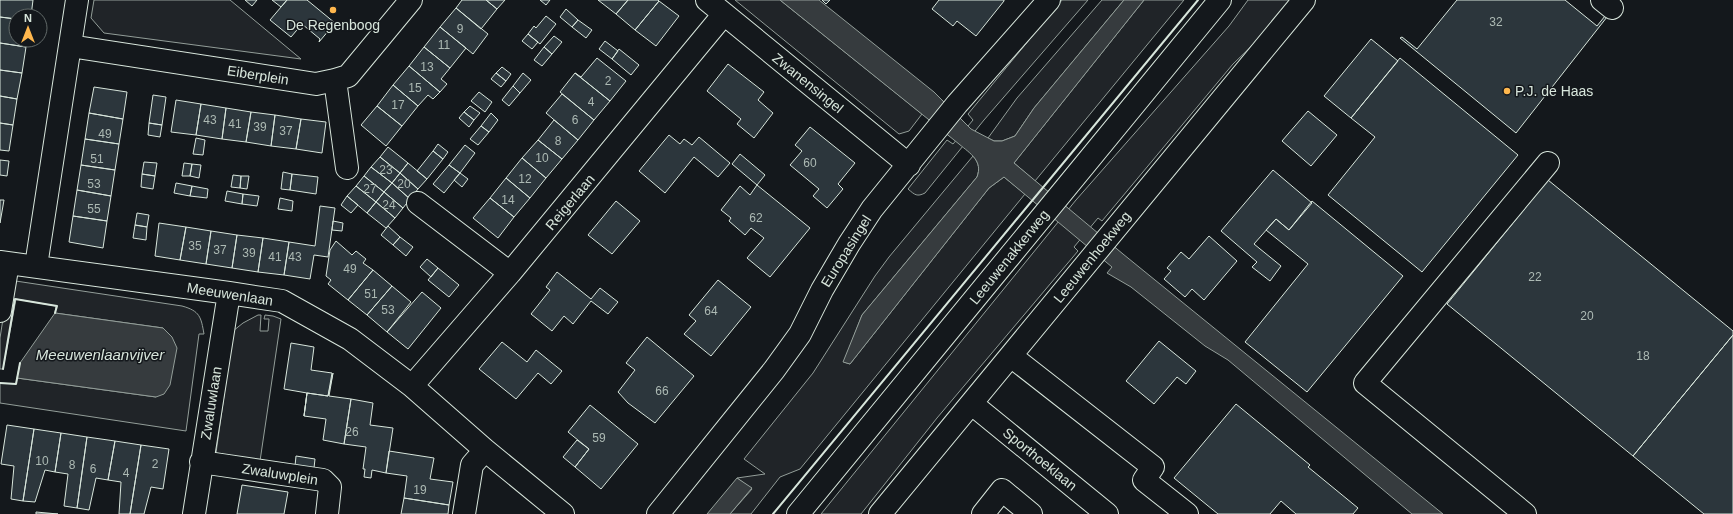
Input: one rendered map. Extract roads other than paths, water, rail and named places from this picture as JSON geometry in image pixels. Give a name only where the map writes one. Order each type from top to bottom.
[{"type":"street","points":[[36,266],[77,0]]},
{"type":"street","name":"Eiberplein","points":[[70,46],[316,84],[348,76],[412,0]]},
{"type":"street","name":"Zwanensingel","points":[[707,0],[909,165]]},
{"type":"street","name":"Europasingel","points":[[658,514],[774,370],[800,334],[822,290],[868,214],[957,104],[1049,0]]},
{"type":"street","name":"Leeuwenakkerweg","points":[[798,514],[1220,0]]},
{"type":"street","name":"Leeuwenhoekweg","points":[[880,514],[1304,0]]},
{"type":"street","name":"Reigerlaan","points":[[412,386],[510,273],[724,14]]},
{"type":"street","points":[[335,80],[347,168]]},
{"type":"street","points":[[1525,514],[1366,383],[1548,163]]},
{"type":"street","points":[[418,203],[510,273]]},
{"type":"street","points":[[0,310],[4,262]]},
{"type":"street","name":"Meeuwenlaan","points":[[4,262],[282,301],[350,339],[412,386],[485,450],[563,514]]},
{"type":"street","name":"Zwaluwlaan","points":[[194,514],[201,462],[229,293]]},
{"type":"street","points":[[1011,356],[1153,467],[1144,480],[1187,514]]},
{"type":"street","name":"Sporthoeklaan","points":[[972,404],[1108,514]]},
{"type":"street","points":[[464,514],[472,465],[485,450]]},
{"type":"street","name":"Zwaluwplein","points":[[201,462],[323,480],[330,487],[326,514]]},
{"type":"street","points":[[983,514],[1002,490],[1031,514]]},
{"type":"water","points":[[780,0],[819,0],[934,92],[971,129],[994,141],[1002,141],[1015,136],[1034,108],[1124,0],[1144,0],[1014,163],[1123,254],[1443,514],[1412,514],[1228,360],[1205,346],[1131,287],[1107,273],[1112,267],[1004,177],[989,188],[850,364],[843,362],[862,315],[977,177],[978,166],[975,158],[968,151]]},
{"type":"water","name":"Meeuwenlaanvijver","points":[[55,313],[163,328],[172,337],[177,348],[170,385],[164,394],[156,397],[17,378],[20,363]]},
{"type":"water","points":[[737,478],[752,488],[730,514],[707,514]]},
{"type":"place","name":"De Regenboog","points":[[333,10]]},
{"type":"place","name":"P.J. de Haas","points":[[1507,91]]}]
